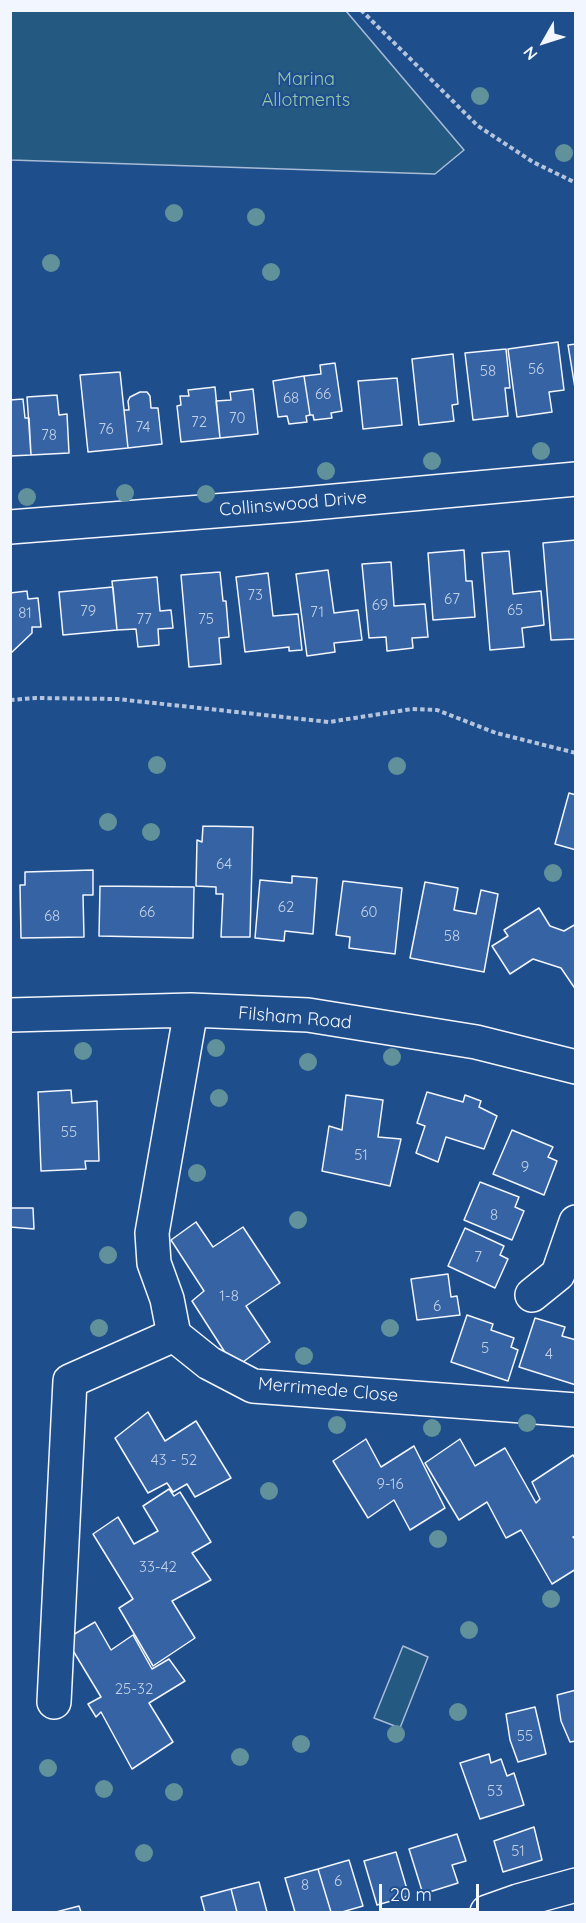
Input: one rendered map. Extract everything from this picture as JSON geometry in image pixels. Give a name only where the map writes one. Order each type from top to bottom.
[{"type":"street","name":"Collinswood Drive","points":[[10,527],[314,503],[576,478]]},
{"type":"street","name":"Filsham Road","points":[[10,1016],[191,1010],[308,1015],[476,1042],[576,1067]]},
{"type":"street","points":[[54,1702],[70,1381],[174,1335],[167,1299],[154,1263],[152,1233],[191,1010]]},
{"type":"street","points":[[532,1295],[567,1281],[576,1222]]},
{"type":"street","name":"Merrimede Close","points":[[174,1335],[209,1363],[253,1386],[576,1410]]},
{"type":"street","points":[[487,1912],[576,1884]]},
{"type":"path","points":[[361,10],[478,126],[533,162],[576,183]]},
{"type":"path","points":[[10,700],[117,699],[329,722],[412,709],[437,710],[496,733],[576,753]]},
{"type":"green space","name":"Marina Allotments","points":[[11,10],[346,11],[464,150],[435,174],[11,160]]},
{"type":"green space","points":[[403,1646],[428,1657],[400,1728],[374,1718]]},
{"type":"building","points":[[558,342],[564,390],[549,392],[552,412],[517,417],[508,349]]},
{"type":"building","points":[[576,344],[576,394],[568,345]]},
{"type":"building","points":[[506,349],[510,388],[505,388],[508,416],[473,420],[465,353]]},
{"type":"building","points":[[453,354],[458,404],[452,405],[454,421],[419,425],[412,359]]},
{"type":"building","points":[[335,363],[342,411],[331,413],[332,418],[314,420],[313,415],[310,415],[304,376],[321,374],[320,365]]},
{"type":"building","points":[[120,372],[128,448],[88,452],[80,375]]},
{"type":"building","points":[[304,376],[310,415],[306,416],[307,422],[289,424],[287,416],[278,417],[273,381]]},
{"type":"building","points":[[397,378],[402,425],[363,429],[358,381]]},
{"type":"building","points":[[215,387],[220,438],[181,442],[177,406],[181,405],[180,396],[189,396],[188,390]]},
{"type":"building","points":[[253,389],[258,434],[220,438],[216,401],[231,400],[230,392]]},
{"type":"building","points":[[140,392],[147,392],[150,396],[151,408],[158,408],[162,444],[128,448],[124,410],[129,410],[130,397]]},
{"type":"building","points":[[57,395],[59,415],[67,414],[69,453],[31,455],[27,397]]},
{"type":"building","points":[[23,399],[25,418],[29,418],[31,455],[10,456],[10,400]]},
{"type":"building","points":[[576,540],[576,639],[551,640],[543,543]]},
{"type":"building","points":[[464,550],[466,581],[472,581],[475,617],[433,620],[428,553]]},
{"type":"building","points":[[509,551],[513,594],[541,591],[544,625],[522,628],[524,647],[490,650],[482,553]]},
{"type":"building","points":[[391,562],[394,606],[425,604],[428,637],[412,638],[413,648],[387,651],[386,637],[369,638],[362,564]]},
{"type":"building","points":[[328,570],[334,613],[358,610],[362,640],[334,643],[335,652],[307,656],[296,574]]},
{"type":"building","points":[[220,572],[223,601],[226,601],[229,637],[219,638],[221,664],[189,667],[181,575]]},
{"type":"building","points":[[268,573],[273,616],[298,614],[302,650],[289,651],[289,647],[245,652],[236,577]]},
{"type":"building","points":[[157,577],[160,611],[171,610],[173,628],[158,629],[159,645],[138,647],[136,629],[117,630],[112,581]]},
{"type":"building","points":[[113,587],[117,630],[63,635],[59,592]]},
{"type":"building","points":[[27,591],[28,599],[38,598],[41,627],[32,627],[32,633],[10,654],[10,593]]},
{"type":"building","points":[[569,793],[576,795],[576,850],[555,844]]},
{"type":"building","points":[[203,826],[253,827],[250,937],[221,937],[223,894],[216,894],[216,887],[196,886],[197,840],[202,842]]},
{"type":"building","points":[[93,870],[93,895],[83,895],[84,937],[21,938],[20,885],[25,885],[25,872]]},
{"type":"building","points":[[292,876],[317,878],[313,934],[285,931],[284,941],[255,938],[260,880],[292,883]]},
{"type":"building","points":[[343,881],[402,888],[395,954],[349,948],[350,937],[336,935]]},
{"type":"building","points":[[425,882],[458,888],[454,910],[476,914],[481,890],[498,894],[484,972],[410,958]]},
{"type":"building","points":[[100,886],[194,887],[193,938],[99,936]]},
{"type":"building","points":[[539,908],[550,926],[564,931],[576,924],[576,990],[561,968],[533,959],[510,974],[492,946],[508,936],[504,930]]},
{"type":"building","points":[[71,1090],[72,1103],[97,1101],[99,1161],[85,1161],[86,1169],[41,1171],[38,1092]]},
{"type":"building","points":[[427,1092],[463,1102],[465,1095],[481,1101],[479,1107],[497,1116],[484,1149],[446,1137],[438,1162],[416,1153],[425,1126],[417,1123]]},
{"type":"building","points":[[346,1095],[383,1100],[378,1137],[401,1139],[390,1186],[322,1171],[329,1126],[342,1130]]},
{"type":"building","points":[[512,1130],[553,1147],[548,1157],[557,1161],[544,1195],[493,1174]]},
{"type":"building","points":[[480,1182],[519,1197],[515,1207],[524,1211],[512,1240],[464,1220]]},
{"type":"building","points":[[10,1208],[33,1208],[34,1229],[10,1227]]},
{"type":"building","points":[[196,1222],[213,1247],[243,1227],[280,1283],[246,1306],[270,1342],[235,1368],[192,1301],[204,1291],[171,1240]]},
{"type":"building","points":[[465,1228],[504,1246],[500,1255],[508,1259],[495,1288],[448,1266]]},
{"type":"building","points":[[448,1274],[451,1297],[457,1296],[460,1315],[417,1320],[411,1279]]},
{"type":"building","points":[[467,1315],[493,1324],[491,1330],[514,1338],[511,1347],[518,1350],[508,1381],[451,1362]]},
{"type":"building","points":[[535,1318],[565,1327],[562,1336],[576,1340],[576,1385],[519,1367]]},
{"type":"building","points":[[148,1412],[165,1441],[196,1421],[231,1478],[195,1497],[187,1484],[173,1492],[167,1483],[148,1493],[115,1438]]},
{"type":"building","points":[[366,1439],[381,1467],[414,1446],[445,1508],[410,1530],[394,1500],[368,1518],[333,1461]]},
{"type":"building","points":[[460,1439],[475,1466],[505,1448],[536,1503],[540,1499],[532,1482],[573,1455],[576,1460],[576,1536],[573,1537],[576,1540],[576,1569],[552,1584],[521,1530],[506,1538],[487,1502],[459,1520],[425,1463]]},
{"type":"building","points":[[169,1489],[174,1496],[180,1492],[211,1542],[192,1553],[211,1580],[172,1601],[195,1638],[153,1666],[119,1608],[133,1599],[93,1534],[118,1517],[134,1544],[158,1531],[143,1506]]},
{"type":"building","points":[[95,1622],[111,1650],[133,1635],[152,1669],[169,1659],[185,1681],[149,1703],[173,1742],[132,1769],[101,1712],[96,1717],[88,1704],[101,1697],[66,1639]]},
{"type":"building","points":[[576,1690],[576,1741],[570,1742],[561,1721],[557,1695]]},
{"type":"building","points":[[535,1707],[546,1754],[518,1762],[510,1740],[506,1714]]},
{"type":"building","points":[[489,1754],[491,1763],[501,1759],[507,1776],[514,1773],[524,1805],[480,1819],[460,1763]]},
{"type":"building","points":[[534,1827],[542,1860],[503,1872],[494,1841]]},
{"type":"building","points":[[457,1834],[466,1861],[452,1865],[458,1883],[423,1894],[409,1849]]},
{"type":"building","points":[[396,1852],[409,1896],[377,1905],[364,1861]]},
{"type":"building","points":[[349,1860],[363,1906],[342,1912],[331,1912],[318,1869]]},
{"type":"building","points":[[318,1869],[331,1912],[295,1912],[285,1878]]},
{"type":"building","points":[[259,1882],[267,1912],[237,1912],[231,1889]]},
{"type":"building","points":[[231,1889],[237,1912],[205,1912],[201,1897]]},
{"type":"building","points":[[79,1906],[81,1912],[56,1912]]}]
